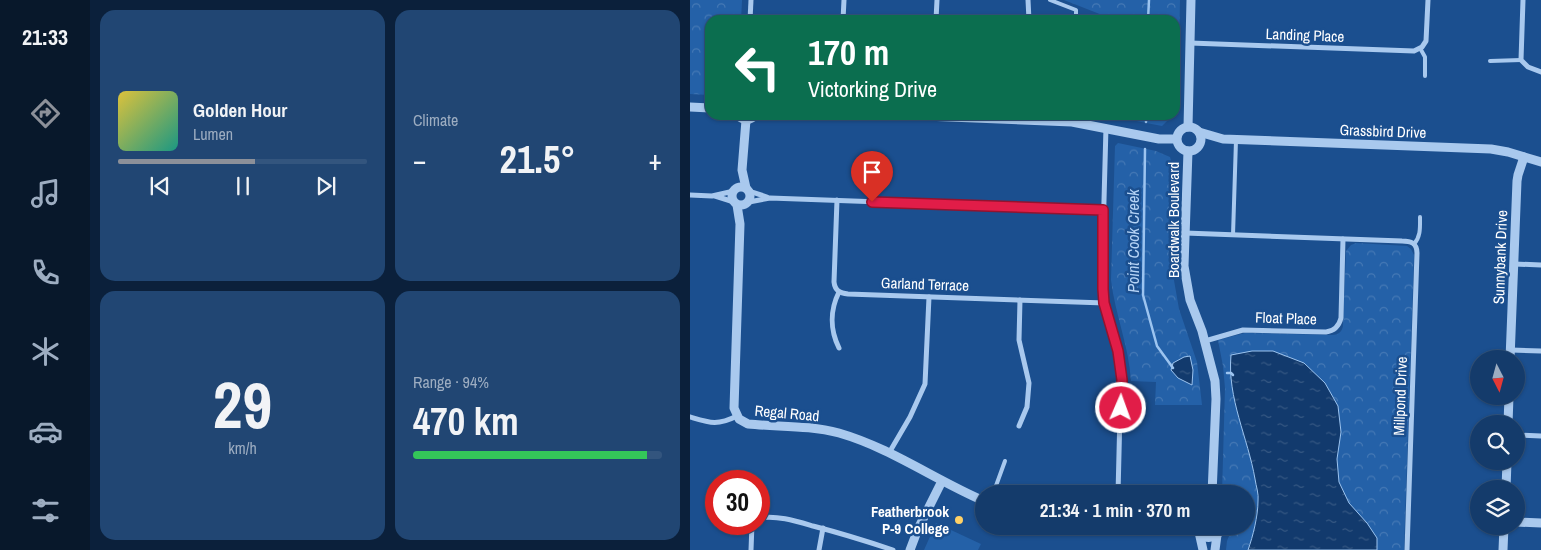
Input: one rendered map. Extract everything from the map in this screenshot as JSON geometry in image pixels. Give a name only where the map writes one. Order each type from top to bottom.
[{"type":"street","points":[[750,15],[751,0]]},
{"type":"street","points":[[843,15],[844,0]]},
{"type":"street","points":[[936,15],[937,0]]},
{"type":"street","points":[[1028,0],[1029,15]]},
{"type":"street","points":[[1188,127],[1191,0]]},
{"type":"street","points":[[1420,48],[1426,38],[1428,0]]},
{"type":"street","points":[[1522,0],[1521,60],[1528,67],[1541,72]]},
{"type":"street","name":"Landing Place","points":[[1189,43],[1410,51],[1420,48]]},
{"type":"street","points":[[690,107],[705,108]]},
{"type":"street","points":[[742,120],[742,190]]},
{"type":"street","points":[[1080,120],[1159,138],[1176,139]]},
{"type":"street","points":[[1106,127],[1102,274],[1104,303],[1118,351],[1121,372],[1118,485]]},
{"type":"street","points":[[1188,127],[1192,127],[1199,132],[1201,138],[1200,145],[1195,150],[1188,151],[1179,147],[1176,139],[1181,129],[1188,127]]},
{"type":"street","name":"Grassbird Drive","points":[[1199,132],[1223,139],[1236,140],[1480,148],[1508,152],[1541,162]]},
{"type":"street","name":"Grassbird Drive","points":[[1200,145],[1223,139]]},
{"type":"street","name":"Boardwalk Boulevard","points":[[1188,151],[1184,266],[1187,289],[1205,341],[1214,381],[1216,399],[1212,485]]},
{"type":"street","name":"Sunnybank Drive","points":[[1511,350],[1517,181],[1524,157]]},
{"type":"street","points":[[742,190],[732,197],[742,203]]},
{"type":"street","points":[[742,190],[751,197],[742,203]]},
{"type":"street","points":[[712,196],[742,190],[770,198]]},
{"type":"street","points":[[690,195],[712,196],[742,203],[770,198],[1103,210]]},
{"type":"street","points":[[836,200],[834,282],[835,288],[839,292],[833,305],[832,328],[839,348]]},
{"type":"street","name":"Regal Road","points":[[742,203],[734,402],[737,416],[741,421],[748,424],[797,426],[838,433],[889,453],[975,497]]},
{"type":"street","points":[[1184,233],[1407,241],[1414,244]]},
{"type":"street","name":"Float Place","points":[[1205,341],[1243,330],[1322,332],[1334,330],[1339,325],[1340,318],[1343,239]]},
{"type":"street","name":"Millpond Drive","points":[[1407,550],[1418,253],[1414,244]]},
{"type":"street","points":[[1514,264],[1541,265]]},
{"type":"street","name":"Garland Terrace","points":[[839,292],[848,294],[1104,303]]},
{"type":"street","points":[[889,453],[910,417],[925,384],[929,297]]},
{"type":"street","points":[[1019,426],[1027,407],[1029,383],[1019,340],[1020,300]]},
{"type":"street","points":[[1525,353],[1541,351]]},
{"type":"street","points":[[690,417],[718,423],[737,416]]},
{"type":"street","points":[[1525,436],[1541,436]]},
{"type":"street","points":[[910,550],[920,524],[942,481]]},
{"type":"street","points":[[770,517],[787,519],[823,528],[892,550]]},
{"type":"street","points":[[1525,522],[1541,523]]},
{"type":"street","points":[[819,550],[823,528]]},
{"type":"street","points":[[750,550],[751,535]]},
{"type":"street","points":[[1199,535],[1203,550]]},
{"type":"street","points":[[1202,535],[1210,538],[1217,535]]},
{"type":"street","points":[[1215,550],[1217,535]]},
{"type":"street","points":[[1503,550],[1504,535]]},
{"type":"lane","points":[[1050,0],[1076,10],[1076,15]]},
{"type":"lane","points":[[1420,48],[1425,57],[1425,76]]},
{"type":"lane","points":[[1490,60],[1521,60]]},
{"type":"lane","points":[[1233,235],[1236,140]]},
{"type":"lane","name":"Millpond Drive","points":[[1414,244],[1420,232],[1420,217]]},
{"type":"lane","points":[[996,485],[1005,461]]},
{"type":"green space","points":[[690,0],[742,0],[741,15],[705,15],[705,95],[690,94]]},
{"type":"green space","points":[[1064,0],[1180,0],[1180,15],[1102,15]]},
{"type":"green space","points":[[1131,120],[1168,120],[1162,126]]},
{"type":"green space","points":[[1118,143],[1156,151],[1170,157],[1175,174],[1172,269],[1179,309],[1197,362],[1202,405],[1155,405],[1156,382],[1131,381],[1128,355],[1111,280],[1115,146]]},
{"type":"green space","points":[[1356,243],[1407,246],[1414,255],[1404,550],[1226,550],[1229,535],[1255,535],[1255,485],[1222,485],[1225,388],[1218,340],[1245,333],[1332,335],[1339,333],[1343,326],[1346,251],[1351,245]]},
{"type":"green space","points":[[936,523],[981,544],[978,550],[924,550]]},
{"type":"water","points":[[1252,351],[1273,351],[1304,363],[1325,383],[1338,406],[1341,432],[1337,459],[1339,482],[1349,503],[1367,523],[1377,538],[1377,550],[1248,550],[1252,535],[1255,535],[1258,496],[1252,464],[1232,387],[1231,355]]},
{"type":"water","points":[[1190,356],[1193,370],[1192,385],[1178,378],[1171,370],[1173,363]]},
{"type":"waterway","name":"Point Cook Creek","points":[[1148,15],[1149,0]]},
{"type":"waterway","name":"Point Cook Creek","points":[[1145,149],[1143,295],[1157,346],[1173,368]]},
{"type":"waterway","name":"Point Cook Creek","points":[[1227,373],[1233,375]]},
{"type":"place","name":"Featherbrook P-9 College","points":[[959,520]]},
{"type":"route","points":[[872,202],[1103,210],[1102,274],[1104,303],[1120,363],[1122,380],[1121,408]]}]
